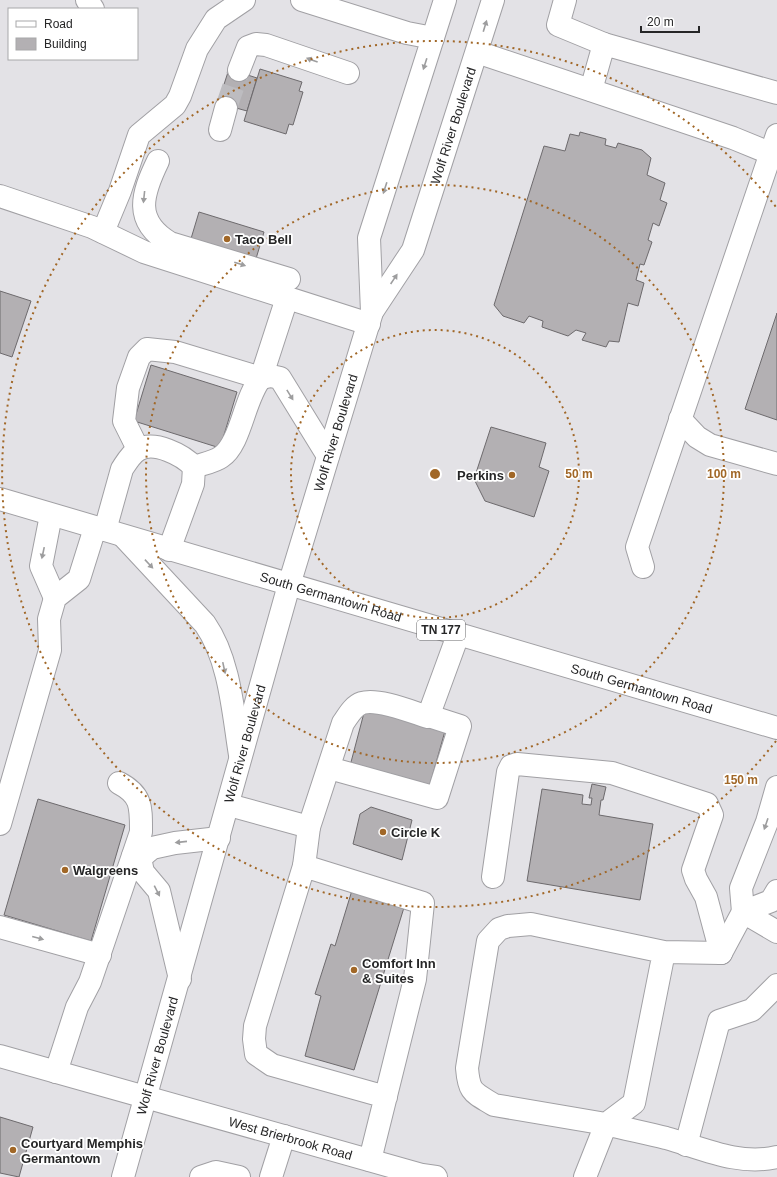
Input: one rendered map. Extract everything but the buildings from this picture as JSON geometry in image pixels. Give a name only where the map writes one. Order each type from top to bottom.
[{"type":"main road","points":[[103,232],[120,191],[139,135],[175,105],[180,96],[196,49],[216,19],[244,0]]},
{"type":"main road","points":[[302,0],[407,33],[433,38]]},
{"type":"main road","name":"Wolf River Boulevard","points":[[370,318],[369,238],[445,0]]},
{"type":"main road","name":"Wolf River Boulevard","points":[[123,1177],[229,805],[289,585],[370,318],[413,250],[493,0]]},
{"type":"main road","points":[[565,0],[558,25],[604,44],[777,94]]},
{"type":"main road","points":[[239,70],[248,47],[256,44],[280,49],[348,74]]},
{"type":"main road","points":[[591,90],[604,44]]},
{"type":"main road","points":[[477,52],[733,138],[775,148],[637,546],[642,566]]},
{"type":"main road","points":[[220,130],[226,108]]},
{"type":"main road","points":[[158,161],[145,190],[143,201],[149,226],[159,236],[170,243],[370,318]]},
{"type":"main road","points":[[0,196],[103,232],[144,252],[288,288]]},
{"type":"main road","points":[[194,467],[221,457],[230,447],[254,386],[261,378],[288,288]]},
{"type":"main road","points":[[138,450],[124,421],[128,388],[139,357],[147,349],[175,352],[261,378],[271,376],[280,378],[328,456]]},
{"type":"main road","points":[[680,419],[697,437],[710,445],[777,464]]},
{"type":"main road","points":[[0,824],[50,650],[49,620],[55,598],[79,578],[108,531],[122,470],[127,461],[138,450],[157,447],[186,458],[194,467],[193,484],[170,550]]},
{"type":"main road","name":"South Germantown Road","points":[[0,499],[777,728]]},
{"type":"main road","points":[[51,515],[41,566],[55,598]]},
{"type":"main road","points":[[108,531],[205,624],[215,639],[226,673],[241,760]]},
{"type":"main road","points":[[429,716],[458,635]]},
{"type":"main road","points":[[329,768],[437,798],[460,726],[373,701],[360,703],[352,710],[343,723],[309,827],[304,866],[255,1026],[254,1040],[256,1054],[272,1065],[386,1097]]},
{"type":"main road","points":[[493,877],[508,772],[511,766],[516,764],[612,773],[707,804],[712,815],[693,870],[696,880],[706,897],[721,953]]},
{"type":"main road","points":[[56,1072],[77,1007],[90,982],[136,857],[141,832],[141,808],[137,797],[130,789],[118,783]]},
{"type":"main road","points":[[721,953],[744,912],[741,888],[767,822],[777,787]]},
{"type":"main road","points":[[229,805],[309,827]]},
{"type":"main road","points":[[136,857],[152,848],[175,843],[219,838]]},
{"type":"main road","points":[[136,857],[143,872],[159,891],[180,979]]},
{"type":"main road","points":[[304,866],[423,903],[415,979],[370,1160]]},
{"type":"main road","points":[[744,912],[771,901],[777,891]]},
{"type":"main road","points":[[744,912],[777,932]]},
{"type":"main road","points":[[721,953],[664,952],[531,924],[508,926],[499,929],[488,941],[467,1068],[468,1086],[478,1095],[494,1105],[606,1124],[720,1155],[746,1160],[777,1157]]},
{"type":"main road","points":[[0,927],[100,955]]},
{"type":"main road","points":[[585,1177],[606,1124],[634,1103],[664,952]]},
{"type":"main road","points":[[686,1145],[718,1021],[752,1010],[777,985]]},
{"type":"main road","name":"West Brierbrook Road","points":[[0,1056],[427,1176]]},
{"type":"main road","points":[[271,1177],[284,1136]]},
{"type":"main road","points":[[201,1177],[216,1172],[239,1177]]},
{"type":"tunnel","points":[[226,108],[239,70]]},
{"type":"place","name":"Taco Bell","points":[[227,239]]},
{"type":"place","name":"Perkins","points":[[512,475]]},
{"type":"place","name":"Circle K","points":[[383,832]]},
{"type":"place","name":"Walgreens","points":[[65,870]]},
{"type":"place","name":"Comfort Inn & Suites","points":[[354,970]]},
{"type":"place","name":"Courtyard Memphis Germantown","points":[[13,1150]]}]
